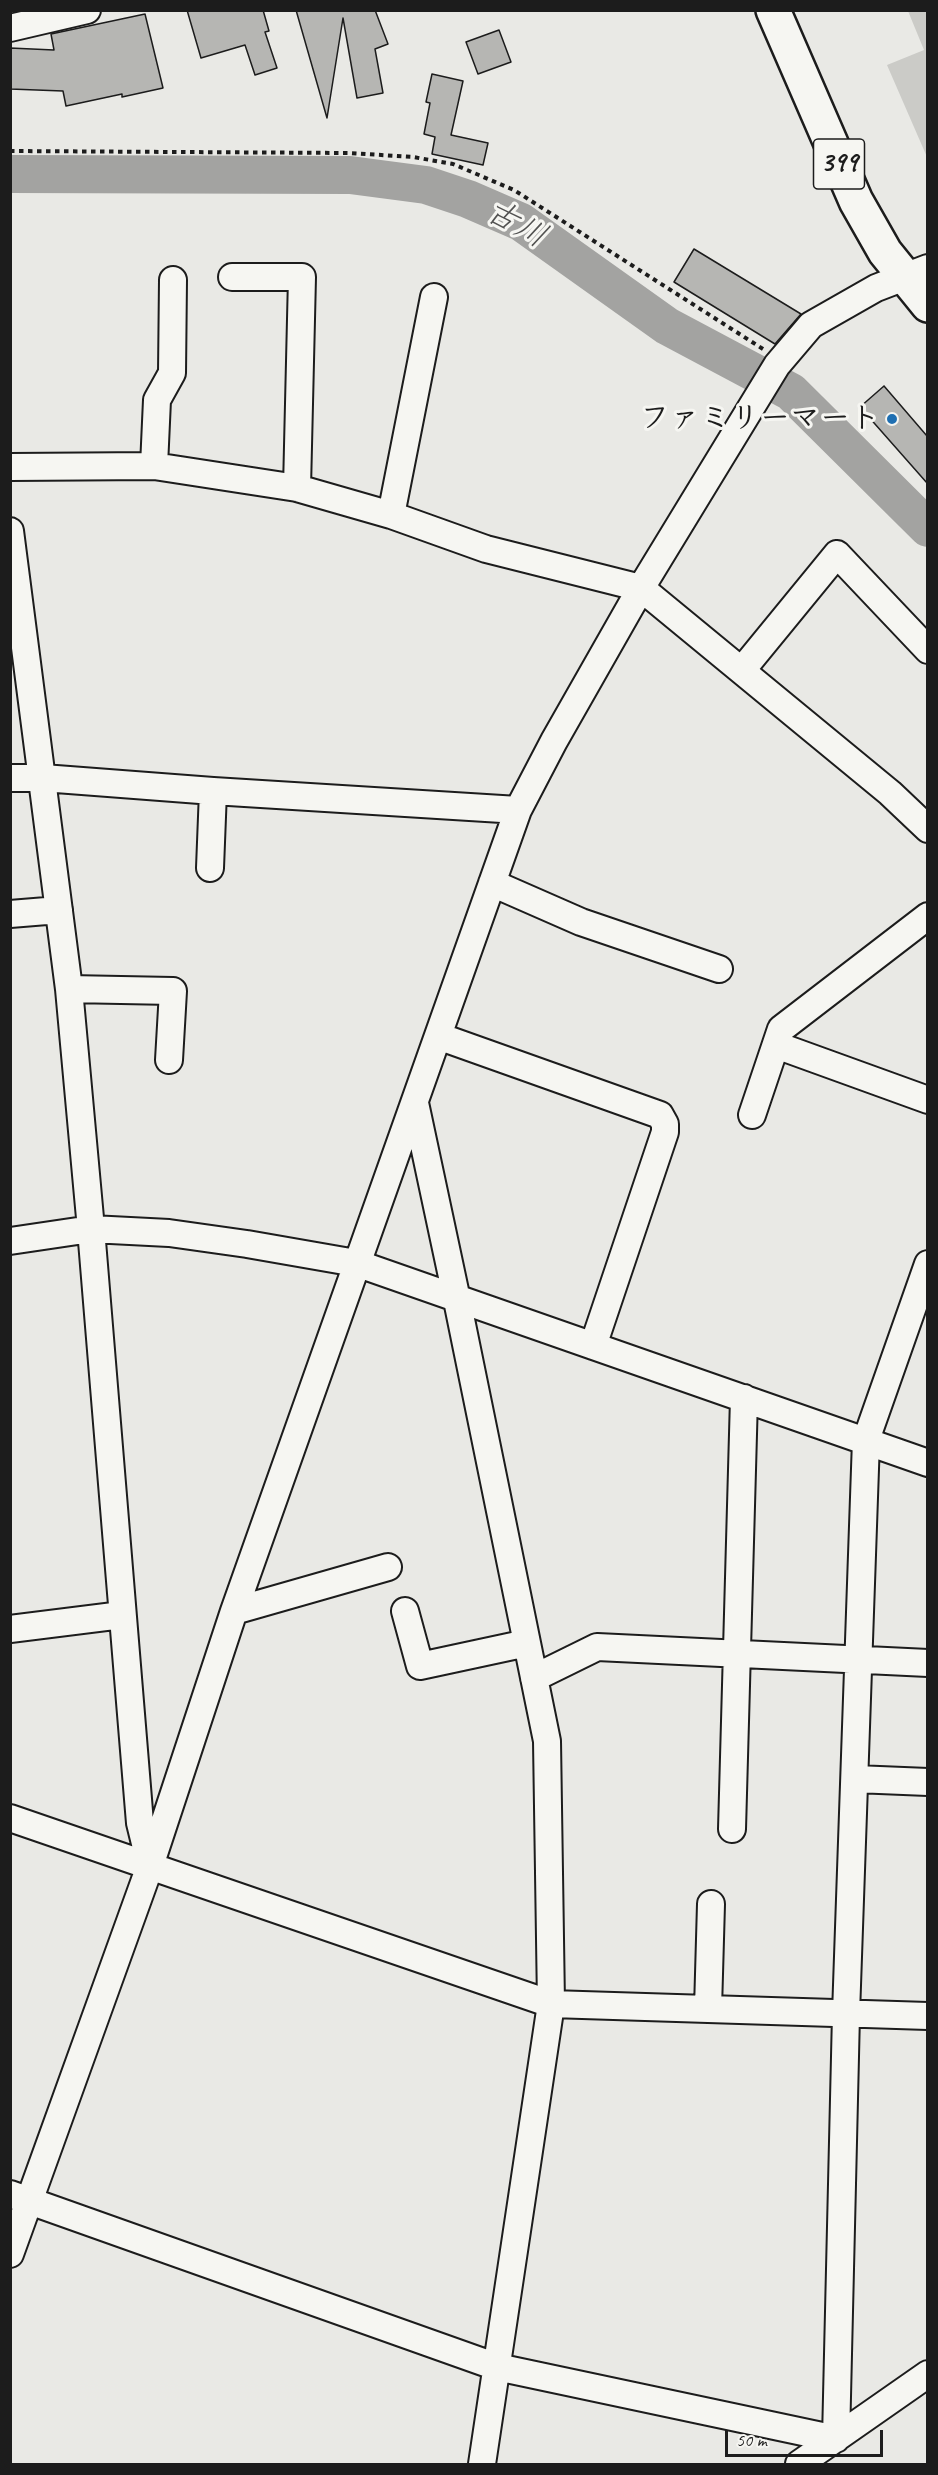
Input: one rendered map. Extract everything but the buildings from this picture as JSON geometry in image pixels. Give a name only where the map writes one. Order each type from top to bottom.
[{"type":"highway","name":"399","points":[[773,10],[856,201],[885,252],[916,272],[927,305]]},
{"type":"street","points":[[10,28],[87,10]]},
{"type":"street","points":[[10,2254],[20,2198],[150,1866],[234,1611],[518,810],[554,741],[641,588],[779,363],[810,325],[876,288],[916,272]]},
{"type":"street","points":[[232,277],[302,277],[297,488]]},
{"type":"street","points":[[154,466],[157,400],[172,373],[173,280]]},
{"type":"street","points":[[391,515],[434,297]]},
{"type":"street","points":[[10,467],[154,466],[297,488],[391,515],[486,549],[641,588],[890,794],[927,829]]},
{"type":"street","points":[[10,531],[16,614],[44,778],[69,989],[140,1823],[150,1866]]},
{"type":"street","points":[[741,670],[837,554],[927,650]]},
{"type":"street","points":[[10,778],[44,778],[518,810]]},
{"type":"street","points":[[210,868],[213,791]]},
{"type":"street","points":[[492,883],[581,922],[719,969]]},
{"type":"street","points":[[10,914],[59,910]]},
{"type":"street","points":[[752,1115],[781,1029],[927,916]]},
{"type":"street","points":[[69,989],[173,992],[169,1060]]},
{"type":"street","points":[[438,1036],[660,1115],[665,1124],[665,1132],[593,1346]]},
{"type":"street","points":[[776,1045],[927,1100]]},
{"type":"street","points":[[415,1102],[547,1741],[551,2004],[482,2464]]},
{"type":"street","points":[[10,1241],[91,1229],[180,1235],[356,1263],[927,1463]]},
{"type":"street","points":[[836,2452],[846,2014],[866,1440],[927,1264]]},
{"type":"street","points":[[732,1829],[744,1398]]},
{"type":"street","points":[[234,1611],[388,1567]]},
{"type":"street","points":[[405,1611],[420,1666],[527,1643]]},
{"type":"street","points":[[10,1629],[122,1615]]},
{"type":"street","points":[[534,1678],[597,1647],[927,1663]]},
{"type":"street","points":[[855,1779],[927,1782]]},
{"type":"street","points":[[10,1818],[551,2004],[927,2016]]},
{"type":"street","points":[[708,2010],[711,1904]]},
{"type":"street","points":[[20,2198],[497,2367],[836,2452]]},
{"type":"street","points":[[798,2464],[836,2452],[927,2374]]},
{"type":"path","points":[[10,151],[349,153],[413,157],[453,164],[514,190],[779,363]]},
{"type":"shaded area","points":[[908,11],[927,11],[927,157],[887,65],[924,50]]},
{"type":"waterway","name":"古川","points":[[10,174],[350,175],[426,185],[468,199],[521,222],[667,326],[791,392],[928,528]]},
{"type":"place","name":"ファミリーマート","points":[[892,419]]}]
